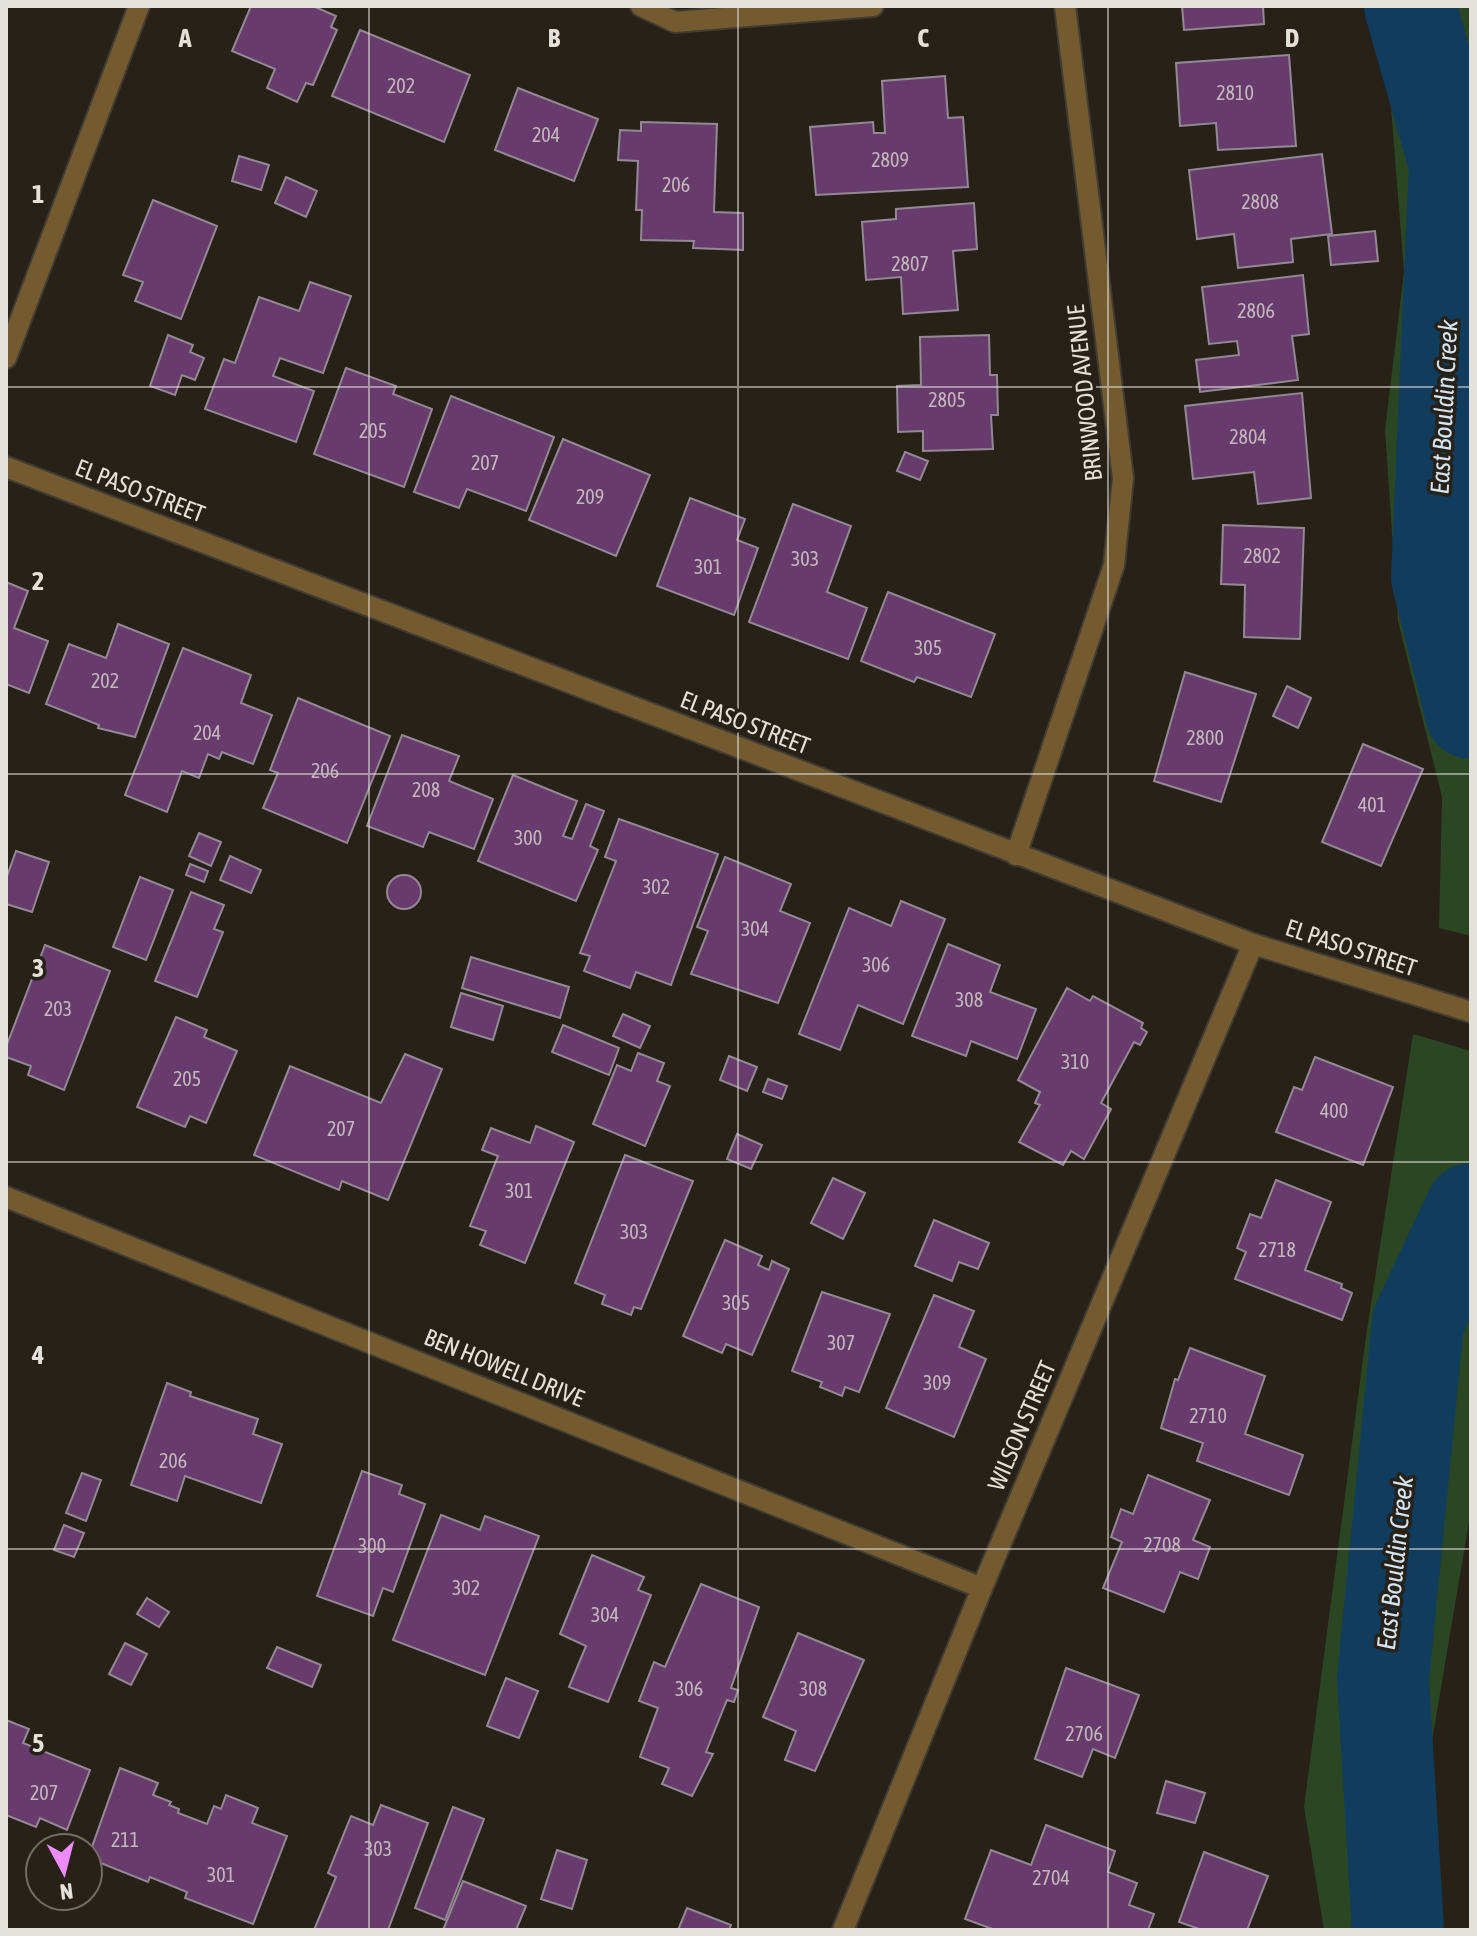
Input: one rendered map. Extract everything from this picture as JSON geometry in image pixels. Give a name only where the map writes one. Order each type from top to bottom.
[{"type":"street","points":[[6,358],[139,6]]},
{"type":"street","points":[[641,6],[675,22],[873,6]]},
{"type":"street","name":"BRINWOOD AVENUE","points":[[1016,855],[1114,565],[1123,478],[1065,6]]},
{"type":"street","name":"EL PASO STREET","points":[[6,467],[1253,944],[1471,1012]]},
{"type":"street","name":"WILSON STREET","points":[[843,1930],[982,1588],[1253,944]]},
{"type":"street","name":"BEN HOWELL DRIVE","points":[[6,1197],[982,1588]]},
{"type":"green space","points":[[1383,6],[1471,6],[1471,936],[1439,928],[1442,797],[1398,621],[1385,430],[1404,272]]},
{"type":"green space","points":[[1413,1034],[1471,1051],[1471,1510],[1419,1818],[1436,1930],[1324,1930],[1304,1807],[1366,1336]]},
{"type":"building","points":[[251,6],[313,6],[336,16],[331,27],[337,30],[313,85],[306,83],[297,102],[267,88],[275,69],[232,51]]},
{"type":"building","points":[[1182,6],[1263,6],[1264,24],[1184,30]]},
{"type":"building","points":[[360,30],[470,75],[444,142],[332,96]]},
{"type":"building","points":[[1289,55],[1296,146],[1218,150],[1216,123],[1180,126],[1176,63]]},
{"type":"building","points":[[945,76],[948,118],[963,117],[968,187],[816,195],[810,127],[873,122],[874,133],[885,133],[882,81]]},
{"type":"building","points":[[518,88],[598,119],[574,181],[495,150]]},
{"type":"building","points":[[641,122],[717,124],[714,212],[743,213],[743,250],[693,248],[694,241],[641,240],[642,210],[636,210],[638,161],[618,160],[620,130],[641,131]]},
{"type":"building","points":[[1322,154],[1332,234],[1291,239],[1293,262],[1238,268],[1234,234],[1197,239],[1189,170]]},
{"type":"building","points":[[239,156],[269,165],[261,190],[232,181]]},
{"type":"building","points":[[286,177],[317,191],[306,217],[275,203]]},
{"type":"building","points":[[153,200],[217,226],[181,319],[135,301],[143,282],[123,275]]},
{"type":"building","points":[[974,203],[977,249],[953,251],[958,310],[903,314],[901,277],[866,280],[862,222],[896,219],[896,209]]},
{"type":"building","points":[[1375,231],[1378,261],[1331,265],[1328,236]]},
{"type":"building","points":[[1303,275],[1309,334],[1292,336],[1298,380],[1200,392],[1196,360],[1239,355],[1237,341],[1209,344],[1202,287]]},
{"type":"building","points":[[310,282],[351,296],[323,373],[280,358],[273,376],[314,391],[296,442],[205,409],[224,359],[235,363],[259,297],[299,311]]},
{"type":"building","points":[[168,335],[193,345],[190,352],[204,358],[195,380],[182,375],[175,395],[150,386]]},
{"type":"building","points":[[989,335],[990,375],[997,375],[998,415],[991,415],[993,449],[923,451],[923,431],[898,432],[897,386],[921,385],[920,337]]},
{"type":"building","points":[[346,368],[396,386],[393,394],[432,409],[404,487],[314,454]]},
{"type":"building","points":[[1302,393],[1311,498],[1258,504],[1254,472],[1193,479],[1185,406]]},
{"type":"building","points":[[451,396],[554,437],[526,511],[467,489],[459,508],[414,492]]},
{"type":"building","points":[[563,439],[650,475],[616,556],[529,520]]},
{"type":"building","points":[[905,452],[928,461],[920,480],[897,471]]},
{"type":"building","points":[[690,498],[745,519],[737,540],[758,548],[734,615],[657,586]]},
{"type":"building","points":[[793,504],[851,526],[827,592],[867,608],[848,659],[749,622]]},
{"type":"building","points":[[1223,525],[1304,528],[1300,639],[1244,637],[1245,585],[1221,584]]},
{"type":"building","points":[[6,582],[28,591],[14,628],[48,641],[29,693],[6,684]]},
{"type":"building","points":[[888,592],[995,634],[971,697],[917,677],[914,682],[861,661]]},
{"type":"building","points":[[118,624],[169,644],[135,737],[98,728],[99,725],[46,704],[69,644],[106,658]]},
{"type":"building","points":[[183,648],[251,675],[241,703],[272,715],[253,764],[222,752],[219,759],[208,754],[199,778],[182,771],[167,812],[125,795]]},
{"type":"building","points":[[1185,672],[1256,694],[1221,802],[1154,781]]},
{"type":"building","points":[[1287,686],[1311,698],[1298,728],[1273,716]]},
{"type":"building","points":[[298,698],[390,736],[347,843],[263,808],[278,773],[270,770]]},
{"type":"building","points":[[402,735],[459,756],[449,781],[493,799],[474,849],[429,832],[423,847],[367,826]]},
{"type":"building","points":[[1363,744],[1423,769],[1381,866],[1322,842]]},
{"type":"building","points":[[513,775],[577,801],[563,836],[572,839],[586,804],[604,811],[590,846],[598,850],[576,901],[478,861]]},
{"type":"building","points":[[619,819],[718,854],[671,985],[636,972],[630,988],[584,971],[590,956],[580,953],[616,861],[605,857]]},
{"type":"building","points":[[199,833],[221,842],[211,866],[189,856]]},
{"type":"building","points":[[16,851],[49,862],[32,912],[6,904],[6,879]]},
{"type":"building","points":[[230,856],[261,870],[251,893],[220,880]]},
{"type":"building","points":[[725,857],[791,884],[780,911],[810,923],[778,1003],[691,974],[708,931],[697,927]]},
{"type":"building","points":[[190,864],[208,871],[204,882],[186,875]]},
{"type":"building","points":[[404,875],[416,880],[421,892],[416,904],[404,909],[392,904],[387,892],[392,880]]},
{"type":"building","points":[[140,877],[173,890],[146,960],[113,947]]},
{"type":"building","points":[[191,892],[224,905],[214,929],[223,932],[197,997],[155,981]]},
{"type":"building","points":[[901,901],[945,919],[903,1024],[858,1005],[840,1050],[799,1034],[849,908],[891,926]]},
{"type":"building","points":[[948,944],[1000,965],[990,992],[1036,1009],[1017,1059],[971,1041],[966,1056],[912,1036]]},
{"type":"building","points":[[45,945],[110,971],[64,1090],[28,1075],[31,1066],[6,1057],[6,1047]]},
{"type":"building","points":[[471,957],[569,987],[560,1018],[462,988]]},
{"type":"building","points":[[1067,988],[1090,1001],[1093,996],[1143,1023],[1141,1028],[1147,1032],[1140,1045],[1134,1042],[1101,1103],[1111,1109],[1084,1159],[1071,1151],[1063,1165],[1019,1142],[1040,1105],[1035,1103],[1040,1092],[1018,1080]]},
{"type":"building","points":[[461,993],[503,1006],[493,1040],[451,1027]]},
{"type":"building","points":[[623,1014],[650,1026],[640,1048],[613,1036]]},
{"type":"building","points":[[176,1017],[207,1030],[204,1037],[237,1051],[206,1123],[190,1116],[185,1127],[137,1107]]},
{"type":"building","points":[[563,1025],[619,1048],[609,1075],[552,1052]]},
{"type":"building","points":[[638,1053],[664,1063],[657,1081],[670,1086],[645,1146],[593,1124],[617,1065],[631,1071]]},
{"type":"building","points":[[405,1054],[442,1069],[388,1200],[342,1181],[339,1190],[254,1155],[290,1066],[381,1103]]},
{"type":"building","points":[[729,1056],[757,1067],[747,1091],[720,1080]]},
{"type":"building","points":[[1315,1057],[1393,1087],[1363,1165],[1276,1132],[1294,1087],[1302,1090]]},
{"type":"building","points":[[768,1079],[787,1086],[782,1099],[763,1092]]},
{"type":"building","points":[[536,1126],[574,1142],[525,1263],[480,1245],[486,1231],[470,1226],[498,1156],[482,1150],[491,1128],[530,1143]]},
{"type":"building","points":[[737,1134],[762,1145],[751,1169],[727,1159]]},
{"type":"building","points":[[625,1155],[693,1181],[641,1309],[634,1307],[631,1315],[602,1304],[605,1295],[575,1283]]},
{"type":"building","points":[[833,1178],[865,1193],[843,1239],[811,1223]]},
{"type":"building","points":[[1276,1180],[1331,1202],[1305,1270],[1342,1284],[1341,1288],[1352,1293],[1342,1320],[1235,1279],[1246,1252],[1237,1248],[1250,1214],[1261,1218]]},
{"type":"building","points":[[934,1220],[989,1243],[978,1269],[959,1262],[952,1281],[915,1266]]},
{"type":"building","points":[[725,1240],[762,1256],[758,1265],[769,1270],[772,1261],[789,1269],[752,1355],[726,1344],[722,1353],[683,1336]]},
{"type":"building","points":[[822,1292],[890,1314],[859,1392],[845,1387],[842,1396],[820,1387],[822,1382],[792,1371]]},
{"type":"building","points":[[934,1295],[974,1311],[959,1347],[986,1359],[954,1437],[886,1408]]},
{"type":"building","points":[[1190,1348],[1265,1376],[1245,1434],[1303,1455],[1289,1495],[1197,1461],[1203,1443],[1161,1428],[1175,1379],[1178,1380]]},
{"type":"building","points":[[167,1383],[191,1392],[190,1396],[258,1419],[253,1434],[282,1444],[261,1503],[185,1476],[177,1501],[131,1485]]},
{"type":"building","points":[[362,1471],[402,1485],[399,1494],[425,1504],[393,1592],[383,1588],[373,1616],[317,1596]]},
{"type":"building","points":[[82,1473],[101,1480],[86,1521],[66,1513]]},
{"type":"building","points":[[1148,1475],[1210,1500],[1193,1540],[1210,1547],[1198,1579],[1180,1572],[1164,1612],[1103,1588],[1122,1542],[1111,1537],[1121,1509],[1133,1514]]},
{"type":"building","points":[[441,1515],[480,1530],[485,1516],[539,1536],[485,1675],[393,1640]]},
{"type":"building","points":[[64,1525],[84,1533],[74,1557],[54,1550]]},
{"type":"building","points":[[592,1555],[644,1577],[638,1590],[651,1595],[608,1702],[569,1687],[586,1646],[560,1634]]},
{"type":"building","points":[[701,1584],[759,1607],[731,1688],[738,1690],[734,1702],[727,1700],[706,1752],[713,1754],[692,1796],[662,1784],[669,1768],[640,1757],[658,1708],[639,1701],[654,1662],[665,1667]]},
{"type":"building","points":[[147,1598],[169,1612],[159,1627],[137,1614]]},
{"type":"building","points":[[798,1633],[864,1660],[815,1771],[785,1760],[796,1731],[763,1717]]},
{"type":"building","points":[[125,1643],[147,1654],[131,1685],[109,1674]]},
{"type":"building","points":[[277,1647],[321,1665],[312,1687],[267,1668]]},
{"type":"building","points":[[1066,1668],[1139,1695],[1115,1758],[1093,1749],[1082,1777],[1035,1759]]},
{"type":"building","points":[[506,1678],[538,1691],[519,1738],[487,1726]]},
{"type":"building","points":[[6,1720],[29,1729],[23,1743],[90,1770],[67,1830],[40,1818],[36,1827],[6,1815]]},
{"type":"building","points":[[120,1768],[158,1783],[153,1795],[171,1802],[169,1805],[179,1809],[178,1813],[207,1824],[214,1806],[221,1809],[226,1795],[258,1808],[252,1823],[287,1836],[253,1924],[185,1898],[187,1892],[150,1877],[148,1882],[104,1864],[104,1832],[97,1832]]},
{"type":"building","points":[[1166,1781],[1205,1793],[1195,1823],[1157,1813]]},
{"type":"building","points":[[381,1805],[428,1823],[388,1930],[314,1930],[336,1877],[328,1873],[351,1816],[373,1825]]},
{"type":"building","points":[[453,1807],[484,1819],[445,1920],[415,1908]]},
{"type":"building","points":[[1046,1825],[1115,1851],[1108,1872],[1137,1883],[1129,1905],[1154,1914],[1148,1930],[995,1930],[965,1919],[991,1850],[1031,1865]]},
{"type":"building","points":[[557,1850],[587,1860],[572,1909],[541,1899]]},
{"type":"building","points":[[1204,1852],[1268,1876],[1247,1930],[1202,1930],[1179,1922]]},
{"type":"building","points":[[463,1881],[526,1906],[516,1930],[443,1930]]},
{"type":"building","points":[[687,1908],[731,1925],[729,1930],[678,1930]]},
{"type":"waterway","name":"East Bouldin Creek","points":[[1410,6],[1455,164],[1437,577],[1471,713]]},
{"type":"waterway","name":"East Bouldin Creek","points":[[1398,1930],[1383,1679],[1418,1322],[1471,1209]]}]
